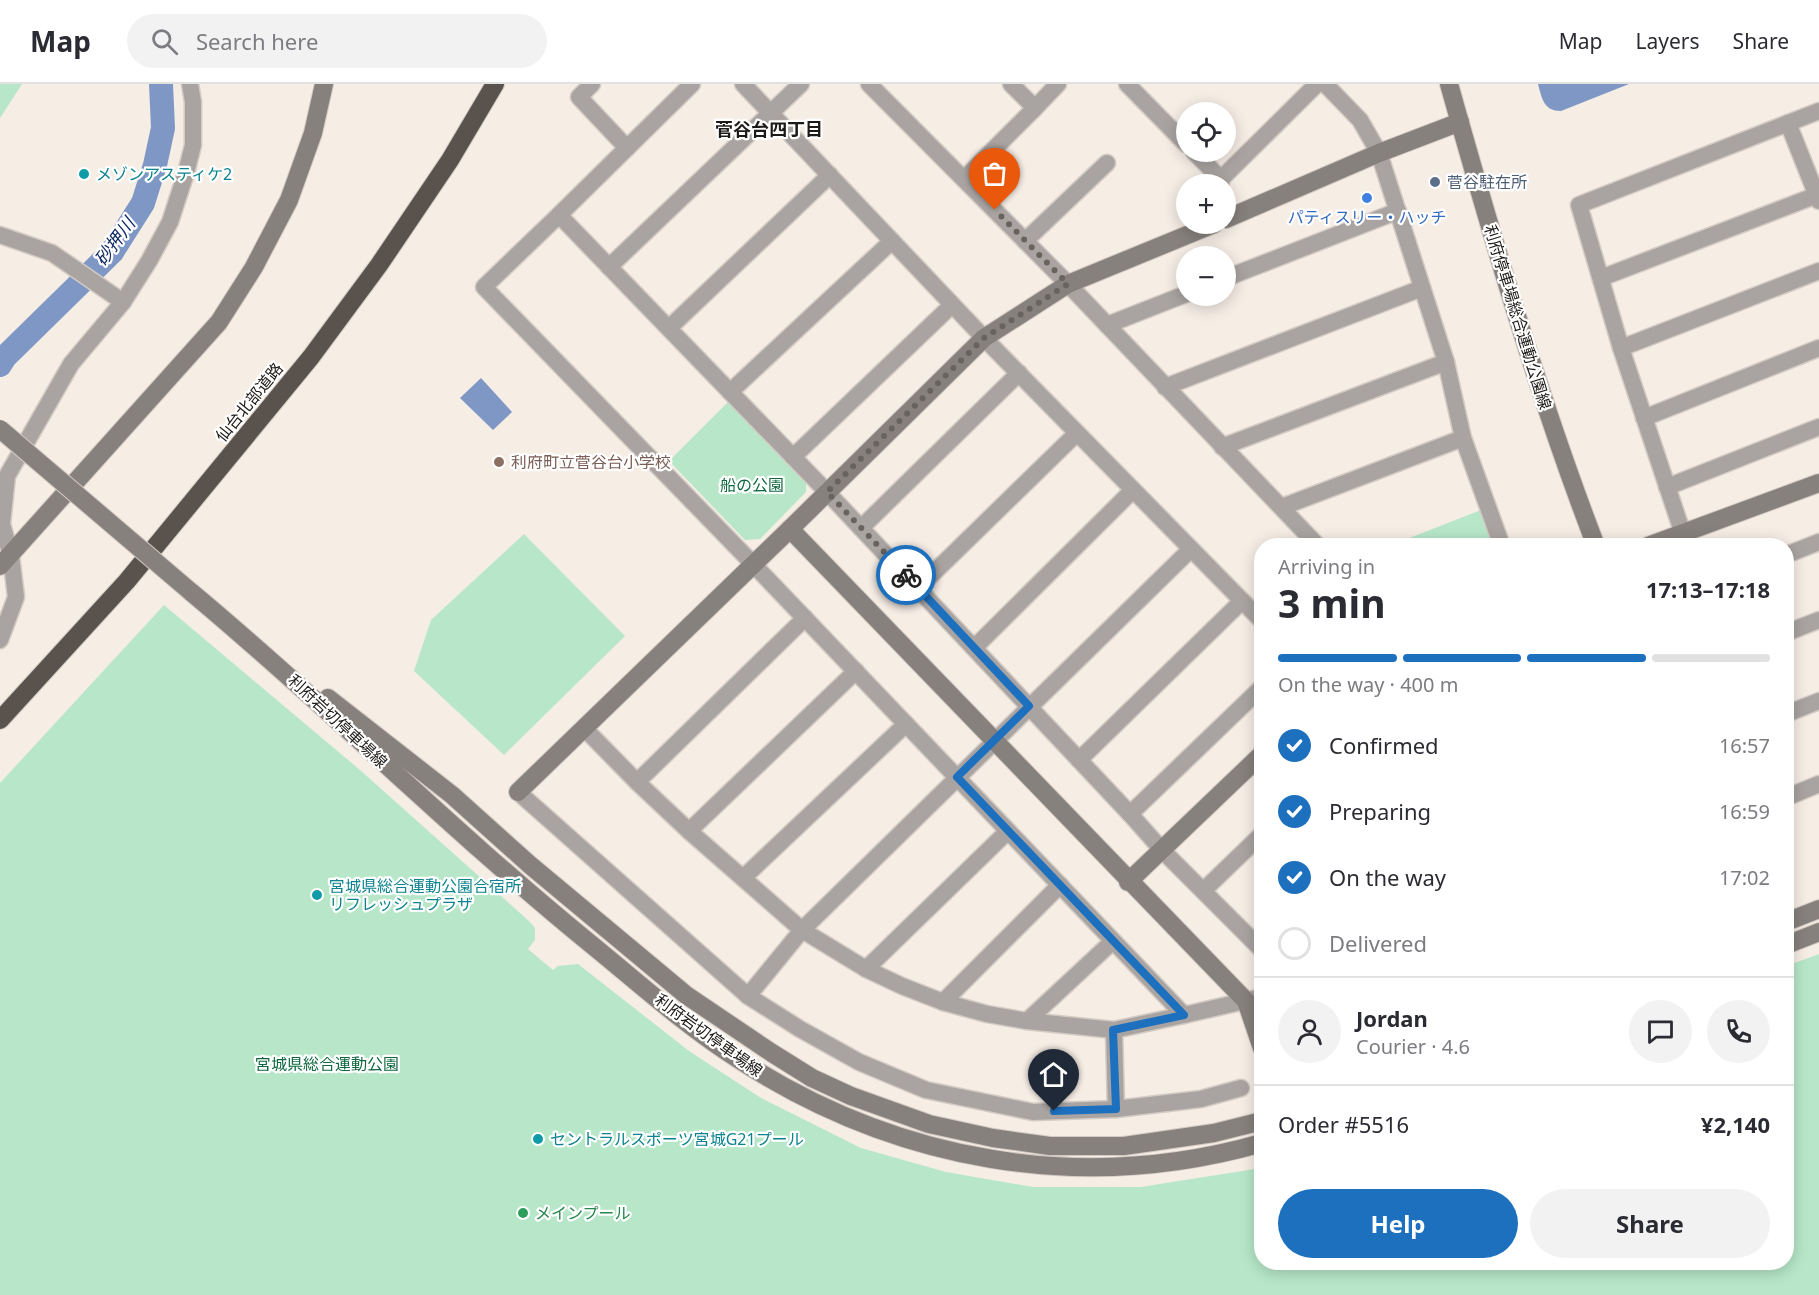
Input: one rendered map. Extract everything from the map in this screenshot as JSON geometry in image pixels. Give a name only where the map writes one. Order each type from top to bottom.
[{"type":"highway","name":"仙台北部道路","points":[[0,720],[142,563],[311,357],[379,265],[450,160],[495,84]]},
{"type":"main road","points":[[6,561],[219,322],[254,267],[289,200],[312,133],[324,84]]},
{"type":"main road","name":"利府停車場総合運動公園線","points":[[1449,84],[1540,391],[1593,538]]},
{"type":"main road","points":[[1236,215],[1379,153],[1460,122]]},
{"type":"main road","points":[[518,792],[984,338],[1068,284],[1190,234]]},
{"type":"main road","name":"利府岩切停車場線","points":[[0,429],[265,654],[425,802],[547,909],[683,1020],[737,1059],[799,1095],[853,1120],[912,1142],[990,1160],[1111,1168],[1173,1162],[1233,1152],[1254,1145]]},
{"type":"main road","points":[[1687,538],[1819,483]]},
{"type":"main road","points":[[790,529],[1128,882],[1254,999]]},
{"type":"main road","name":"利府岩切停車場線","points":[[265,654],[310,683],[452,795],[530,865],[686,995],[772,1053],[822,1083],[929,1124],[993,1138],[1050,1146],[1124,1146],[1214,1133],[1254,1123]]},
{"type":"main road","points":[[1128,882],[1254,762]]},
{"type":"main road","points":[[1794,919],[1819,909]]},
{"type":"main road","points":[[1794,942],[1819,932]]},
{"type":"street","points":[[0,640],[16,597],[6,561],[2,524],[7,476],[70,364],[116,297],[149,261],[170,222],[193,145],[193,102],[190,84]]},
{"type":"street","points":[[592,84],[579,97],[627,148]]},
{"type":"street","points":[[692,84],[484,287],[856,671],[1184,1015]]},
{"type":"street","points":[[743,84],[984,338],[1254,613]]},
{"type":"street","points":[[609,267],[801,84]]},
{"type":"street","points":[[870,84],[1068,284],[1311,538]]},
{"type":"street","points":[[1011,84],[1035,108]]},
{"type":"street","points":[[964,179],[1058,84]]},
{"type":"street","points":[[1127,84],[1176,134]]},
{"type":"street","points":[[1229,174],[1317,84]]},
{"type":"street","points":[[1325,84],[1360,120],[1379,153],[1446,362],[1463,438],[1499,538]]},
{"type":"street","points":[[1685,538],[1621,348],[1579,205],[1819,111]]},
{"type":"street","points":[[1601,278],[1818,198],[1788,123]]},
{"type":"street","points":[[1203,162],[1214,174]]},
{"type":"street","points":[[1025,241],[1107,163]]},
{"type":"street","points":[[669,328],[830,175]]},
{"type":"street","points":[[1236,274],[1398,211]]},
{"type":"street","points":[[559,215],[827,492],[1162,850],[1254,936]]},
{"type":"street","points":[[0,236],[52,253],[116,297]]},
{"type":"street","points":[[730,392],[892,241]]},
{"type":"street","points":[[1621,348],[1819,271]]},
{"type":"street","points":[[1166,387],[1422,288]]},
{"type":"street","points":[[1107,325],[1176,298]]},
{"type":"street","points":[[793,457],[952,304]]},
{"type":"street","points":[[1644,418],[1819,348]]},
{"type":"street","points":[[1222,447],[1446,362]]},
{"type":"street","points":[[861,528],[1019,374]]},
{"type":"street","points":[[1667,487],[1819,427]]},
{"type":"street","points":[[918,588],[1077,433]]},
{"type":"street","points":[[1282,507],[1463,438]]},
{"type":"street","points":[[974,648],[1133,490]]},
{"type":"street","points":[[1794,552],[1819,542]]},
{"type":"street","points":[[748,996],[802,930],[1191,549]]},
{"type":"street","points":[[1079,760],[1242,601]]},
{"type":"street","points":[[637,782],[805,618]]},
{"type":"street","points":[[1794,630],[1819,620]]},
{"type":"street","points":[[689,831],[856,671]]},
{"type":"street","points":[[1130,814],[1254,695]]},
{"type":"street","points":[[1794,711],[1819,701]]},
{"type":"street","points":[[743,878],[906,724]]},
{"type":"street","points":[[584,728],[689,831],[802,930],[866,969],[943,1002],[987,1014],[1027,1021],[1113,1030],[1254,999]]},
{"type":"street","points":[[1794,794],[1819,784]]},
{"type":"street","points":[[518,792],[748,996],[859,1062],[926,1090],[1033,1112],[1116,1109],[1201,1099],[1241,1088]]},
{"type":"street","points":[[866,969],[1008,831]]},
{"type":"street","points":[[1204,890],[1254,842]]},
{"type":"street","points":[[943,1002],[1060,885]]},
{"type":"street","points":[[1027,1021],[1113,941]]},
{"type":"street","points":[[1113,1030],[1116,1109]]},
{"type":"green space","points":[[0,84],[22,84],[0,118]]},
{"type":"green space","name":"船の公園","points":[[728,402],[806,478],[806,492],[760,539],[745,540],[669,461]]},
{"type":"green space","points":[[1481,510],[1491,538],[1409,538]]},
{"type":"green space","points":[[524,534],[625,636],[504,755],[414,671],[431,620]]},
{"type":"green space","name":"宮城県総合運動公園","points":[[164,605],[360,770],[529,921],[535,928],[535,940],[528,949],[553,970],[558,966],[578,964],[689,1051],[761,1098],[861,1148],[946,1172],[1033,1187],[1141,1187],[1254,1169],[1254,1270],[1794,1270],[1794,963],[1819,954],[1819,1295],[0,1295],[0,783]]},
{"type":"water","points":[[1538,84],[1629,84],[1561,111],[1547,106]]},
{"type":"water","points":[[481,378],[512,412],[493,430],[460,398]]},
{"type":"waterway","name":"砂押川","points":[[0,365],[5,357],[112,252],[143,203],[155,165],[163,128],[161,84]]},
{"type":"way so far","points":[[906,575],[827,492],[984,338],[1068,284],[995,210]]},
{"type":"place","name":"メゾンアスティケ2","points":[[84,174]]},
{"type":"place","name":"菅谷駐在所","points":[[1435,182]]},
{"type":"place","name":"パティスリー・ハッチ","points":[[1367,198]]},
{"type":"place","name":"利府町立菅谷台小学校","points":[[499,462]]},
{"type":"place","name":"宮城県総合運動公園合宿所 リフレッシュプラザ","points":[[317,895]]},
{"type":"place","name":"セントラルスポーツ宮城G21プール","points":[[538,1139]]},
{"type":"place","name":"メインプール","points":[[523,1213]]},
{"type":"district","name":"菅谷台四丁目","points":[[769,130]]},
{"type":"route","points":[[906,575],[1029,706],[957,777],[1184,1015],[1113,1030],[1116,1109],[1054,1111]]}]
